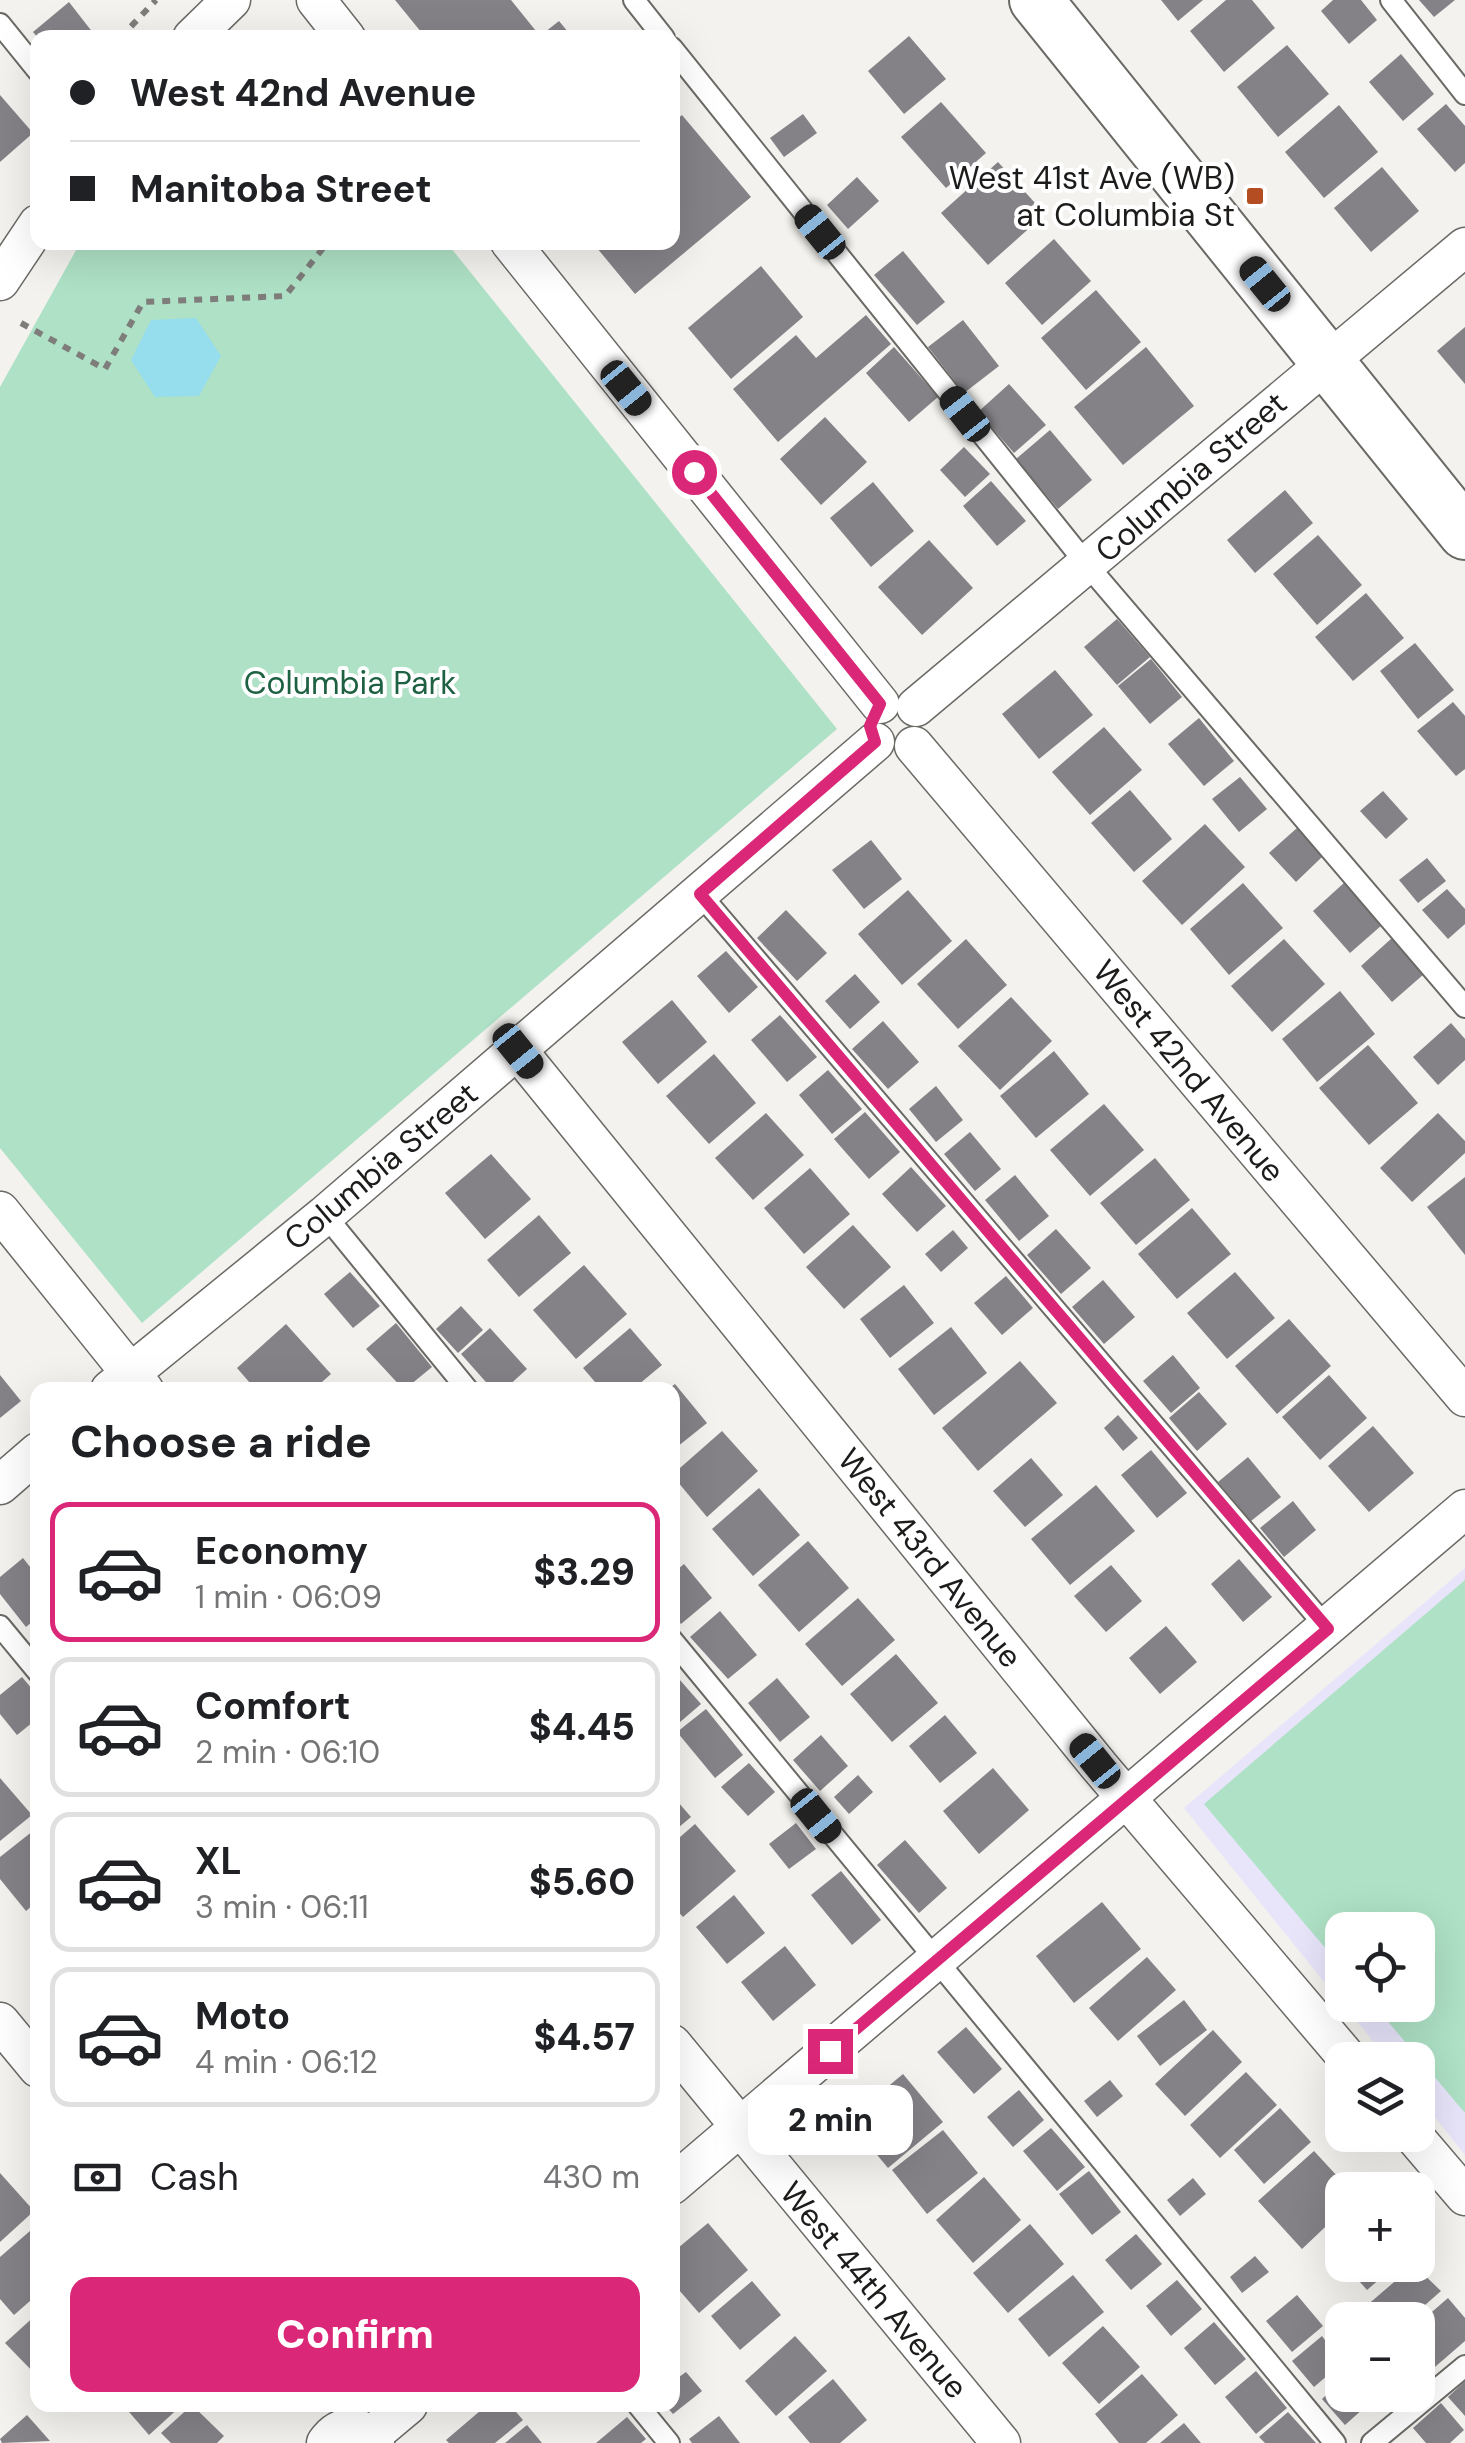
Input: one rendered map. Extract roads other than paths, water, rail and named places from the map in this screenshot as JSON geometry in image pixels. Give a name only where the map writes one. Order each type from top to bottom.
[{"type":"main road","points":[[1036,0],[1465,532]]},
{"type":"street","points":[[200,30],[231,0]]},
{"type":"street","points":[[316,0],[340,30]]},
{"type":"street","points":[[0,281],[30,236]]},
{"type":"street","name":"Columbia Street","points":[[898,706],[1088,566],[1465,248]]},
{"type":"street","points":[[517,250],[923,731],[914,746],[898,752],[875,742],[870,726],[898,706]]},
{"type":"street","name":"Columbia Street","points":[[130,1382],[875,742]]},
{"type":"street","name":"West 42nd Avenue","points":[[914,746],[1465,1397]]},
{"type":"street","name":"West 43rd Avenue","points":[[518,1051],[1127,1799],[1334,2042]]},
{"type":"street","points":[[0,1211],[127,1382]]},
{"type":"street","points":[[0,1485],[30,1459]]},
{"type":"street","points":[[680,2178],[1465,1509]]},
{"type":"street","points":[[0,2022],[30,2058]]},
{"type":"street","name":"West 44th Avenue","points":[[680,2054],[1001,2443]]},
{"type":"street","points":[[1427,2152],[1465,2196]]},
{"type":"street","points":[[344,2432],[391,2412]]},
{"type":"lane","points":[[634,0],[658,30]]},
{"type":"lane","points":[[1391,0],[1465,94]]},
{"type":"lane","points":[[0,24],[30,61]]},
{"type":"lane","points":[[680,58],[1088,566],[1465,1007]]},
{"type":"lane","points":[[700,894],[1328,1629]]},
{"type":"lane","points":[[325,1216],[461,1382]]},
{"type":"lane","points":[[0,1626],[30,1662]]},
{"type":"lane","points":[[680,1650],[1335,2443]]},
{"type":"lane","points":[[1372,2443],[1465,2366]]},
{"type":"lane","points":[[644,2412],[668,2443]]},
{"type":"water","points":[[196,318],[221,356],[199,396],[155,397],[131,360],[151,320]]},
{"type":"place","name":"West 41st Ave (WB) at Columbia St","points":[[1255,196]]},
{"type":"park label","name":"Columbia Park","points":[[350,683]]}]
